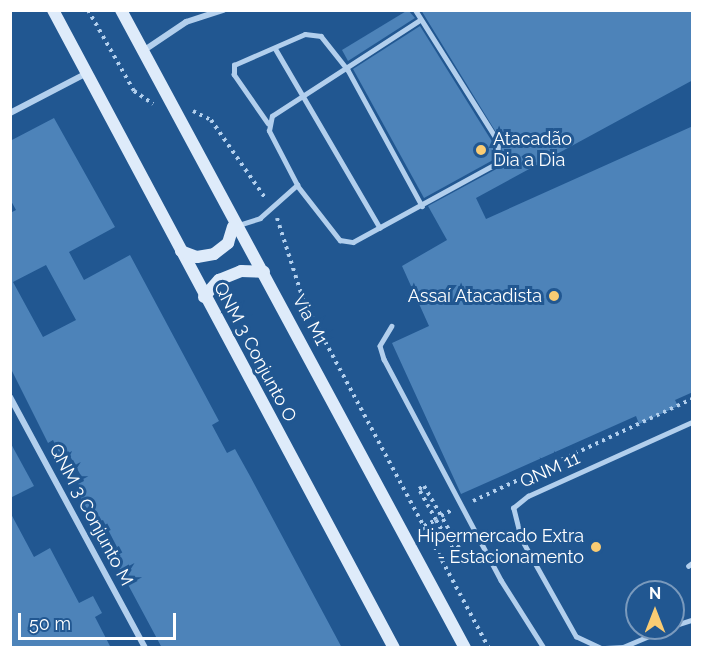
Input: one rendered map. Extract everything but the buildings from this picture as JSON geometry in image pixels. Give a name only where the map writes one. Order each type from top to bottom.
[{"type":"main road","points":[[53,10],[87,73]]},
{"type":"main road","name":"Via M1","points":[[121,10],[233,227],[264,272],[465,648]]},
{"type":"main road","name":"QNM 3 Conjunto O","points":[[87,73],[204,297],[394,648]]},
{"type":"main road","points":[[181,251],[197,256],[214,254],[228,243],[233,227]]},
{"type":"main road","points":[[204,297],[219,280],[241,271],[264,272]]},
{"type":"street","points":[[142,51],[186,22],[223,10]]},
{"type":"street","points":[[10,113],[87,73]]},
{"type":"street","name":"QNM 3 Conjunto M","points":[[10,397],[145,648]]},
{"type":"lane","points":[[415,10],[501,148],[497,163],[422,206],[352,242],[340,240],[297,185],[268,124],[233,70],[234,65],[306,34],[321,36],[348,70],[422,206]]},
{"type":"lane","points":[[268,124],[420,20]]},
{"type":"lane","points":[[274,48],[306,96],[380,228]]},
{"type":"lane","points":[[233,227],[260,218],[297,185]]},
{"type":"lane","points":[[392,326],[382,340],[382,354],[460,506],[544,648]]},
{"type":"lane","name":"QNM 11","points":[[600,648],[576,637],[521,539],[513,508],[528,496],[693,422]]},
{"type":"lane","points":[[605,648],[623,647],[640,640]]},
{"type":"path","points":[[441,516],[693,399]]},
{"type":"path","points":[[424,486],[459,548],[454,551],[436,520],[419,489],[424,486]]},
{"type":"path","points":[[405,535],[436,520]]},
{"type":"place","name":"Atacadão Dia a Dia","points":[[481,150]]},
{"type":"place","name":"Assaí Atacadista","points":[[554,296]]},
{"type":"place","name":"Hipermercado Extra - Estacionamento","points":[[596,547]]}]
